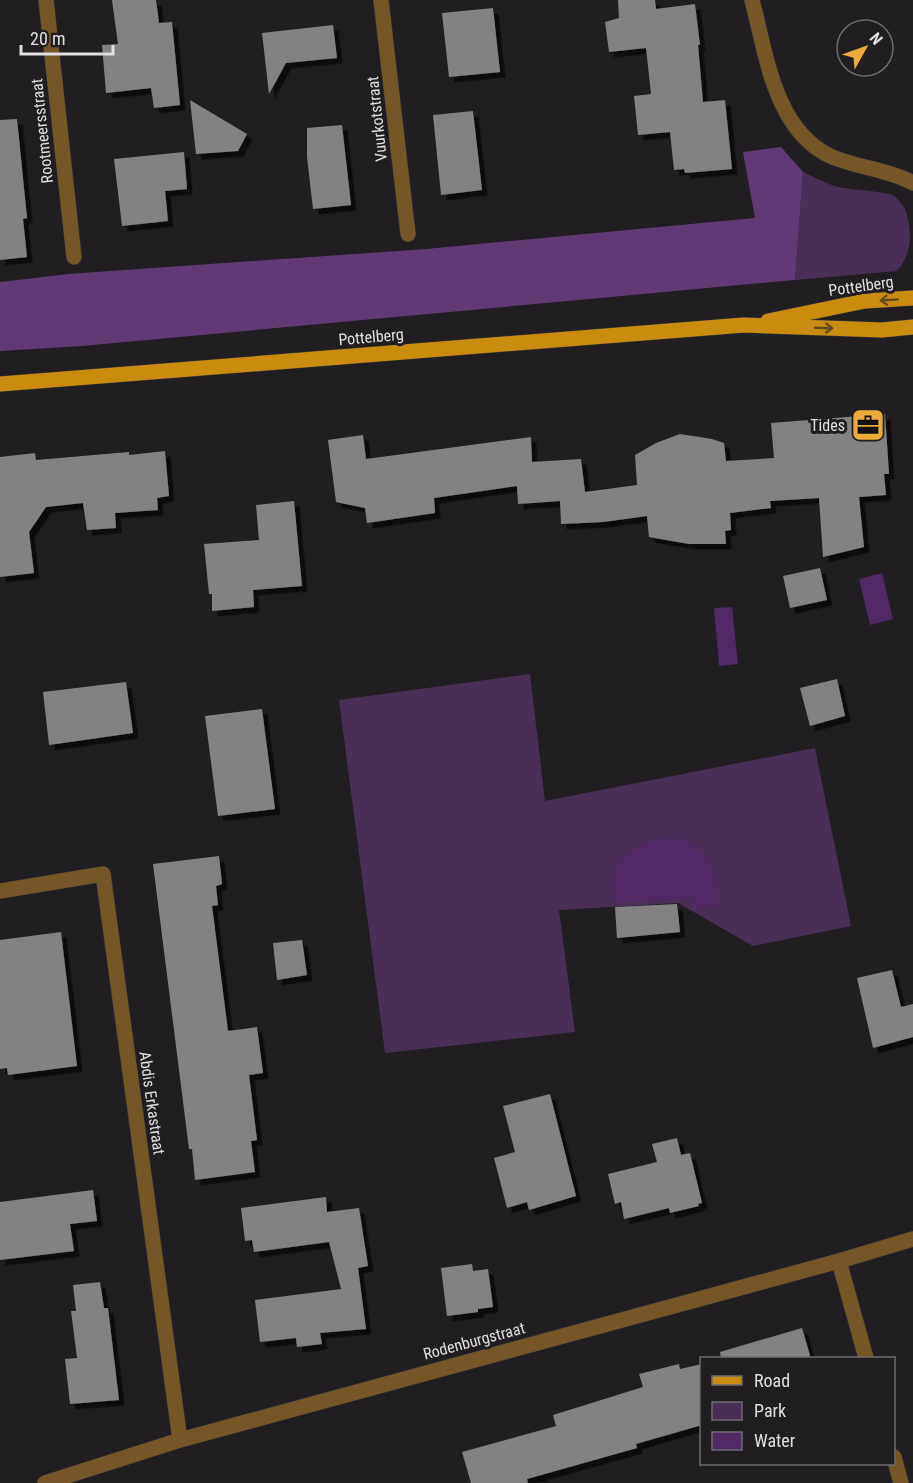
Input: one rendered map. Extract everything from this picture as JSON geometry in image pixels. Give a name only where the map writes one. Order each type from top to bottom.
[{"type":"main road","name":"Pottelberg","points":[[744,325],[865,301],[913,298]]},
{"type":"main road","name":"Pottelberg","points":[[0,384],[744,325],[882,330],[913,327]]},
{"type":"street","name":"Rootmeersstraat","points":[[46,0],[74,257]]},
{"type":"street","name":"Vuurkotstraat","points":[[381,0],[408,234]]},
{"type":"street","points":[[752,0],[774,83],[787,115],[800,133],[812,146],[831,157],[888,172],[913,183]]},
{"type":"street","name":"Abdis Erkastraat","points":[[0,891],[103,874],[180,1440]]},
{"type":"street","name":"Rodenburgstraat","points":[[45,1483],[180,1440],[913,1239]]},
{"type":"street","points":[[839,1261],[865,1357]]},
{"type":"street","points":[[895,1461],[901,1483]]},
{"type":"green space","points":[[803,172],[838,187],[883,193],[897,198],[907,215],[910,240],[906,256],[897,271],[795,280]]},
{"type":"green space","points":[[530,674],[545,801],[815,748],[851,926],[753,946],[678,903],[559,910],[575,1032],[385,1053],[339,700]]},
{"type":"shaded area","points":[[781,147],[803,172],[795,280],[82,346],[0,351],[0,282],[68,274],[426,249],[755,218],[743,152]]},
{"type":"water","points":[[882,573],[893,619],[870,625],[859,579]]},
{"type":"water","points":[[732,607],[738,664],[719,666],[714,608]]},
{"type":"water","points":[[655,839],[683,839],[704,854],[716,877],[718,906],[693,909],[693,898],[615,903],[613,879],[619,862],[633,849]]},
{"type":"building","points":[[112,0],[156,0],[159,23],[172,22],[180,105],[154,108],[151,88],[106,93],[102,45],[118,44]]},
{"type":"building","points":[[618,0],[655,0],[656,9],[695,4],[703,102],[725,100],[732,169],[685,173],[684,169],[674,170],[670,132],[638,135],[634,96],[651,94],[646,48],[609,52],[605,22],[619,18]]},
{"type":"building","points":[[493,8],[500,72],[449,77],[442,13]]},
{"type":"building","points":[[333,25],[337,58],[286,63],[269,94],[262,33]]},
{"type":"building","points":[[190,100],[247,134],[238,151],[196,154]]},
{"type":"building","points":[[473,111],[482,190],[441,195],[433,115]]},
{"type":"building","points":[[17,119],[27,218],[23,219],[27,257],[0,260],[0,120]]},
{"type":"building","points":[[342,125],[351,205],[313,209],[307,157],[307,128]]},
{"type":"building","points":[[184,152],[187,189],[165,191],[168,221],[122,226],[114,159]]},
{"type":"building","points":[[885,414],[889,474],[884,474],[886,495],[859,497],[864,547],[823,557],[819,498],[770,501],[771,508],[730,513],[731,530],[725,531],[726,544],[689,544],[649,537],[647,516],[603,522],[561,524],[560,501],[518,504],[517,486],[434,498],[435,513],[367,523],[365,508],[336,502],[328,440],[363,435],[366,459],[531,437],[532,462],[581,459],[585,492],[637,485],[635,455],[656,443],[680,434],[724,443],[726,461],[774,458],[771,423]]},
{"type":"building","points":[[165,451],[169,496],[157,498],[158,510],[115,513],[116,528],[87,530],[83,503],[46,507],[29,532],[34,573],[0,577],[0,457],[35,453],[36,460]]},
{"type":"building","points":[[294,501],[302,586],[253,590],[254,607],[212,611],[212,594],[209,594],[204,544],[259,540],[256,505]]},
{"type":"building","points":[[820,568],[827,600],[790,608],[783,576]]},
{"type":"building","points":[[837,679],[845,716],[810,726],[800,688]]},
{"type":"building","points":[[126,682],[133,733],[49,745],[43,692]]},
{"type":"building","points":[[262,709],[275,809],[218,816],[205,716]]},
{"type":"building","points":[[219,856],[222,884],[216,886],[218,905],[212,906],[228,1031],[257,1027],[263,1073],[249,1075],[257,1140],[251,1141],[255,1172],[195,1180],[192,1149],[189,1149],[153,864]]},
{"type":"building","points":[[677,904],[680,932],[617,938],[615,907]]},
{"type":"building","points":[[61,932],[77,1066],[8,1075],[7,1068],[0,1069],[0,940]]},
{"type":"building","points":[[302,940],[307,975],[277,980],[273,943]]},
{"type":"building","points":[[892,970],[901,1007],[913,1004],[913,1037],[873,1048],[857,978]]},
{"type":"building","points":[[550,1094],[576,1196],[529,1210],[527,1202],[507,1208],[494,1158],[515,1152],[503,1106]]},
{"type":"building","points":[[677,1138],[681,1155],[690,1153],[702,1203],[698,1204],[699,1206],[670,1213],[669,1208],[624,1219],[621,1202],[615,1204],[608,1174],[657,1162],[652,1144]]},
{"type":"building","points":[[93,1190],[97,1221],[70,1224],[74,1251],[0,1260],[0,1202]]},
{"type":"building","points":[[326,1197],[327,1212],[359,1208],[368,1266],[358,1268],[366,1329],[320,1333],[322,1344],[297,1347],[296,1338],[260,1342],[255,1300],[341,1289],[329,1242],[254,1252],[252,1240],[245,1241],[241,1208]]},
{"type":"building","points":[[472,1264],[473,1271],[488,1269],[493,1307],[478,1309],[478,1312],[447,1316],[441,1268]]},
{"type":"building","points":[[100,1282],[104,1308],[108,1308],[119,1400],[70,1404],[65,1359],[77,1358],[71,1311],[76,1311],[73,1285]]},
{"type":"building","points":[[802,1328],[810,1357],[721,1357],[720,1352]]},
{"type":"building","points":[[679,1364],[680,1369],[700,1364],[700,1426],[636,1444],[637,1448],[527,1479],[528,1483],[471,1483],[462,1452],[556,1426],[553,1415],[643,1387],[639,1374]]},
{"type":"place","name":"Tides","points":[[868,425]]}]
